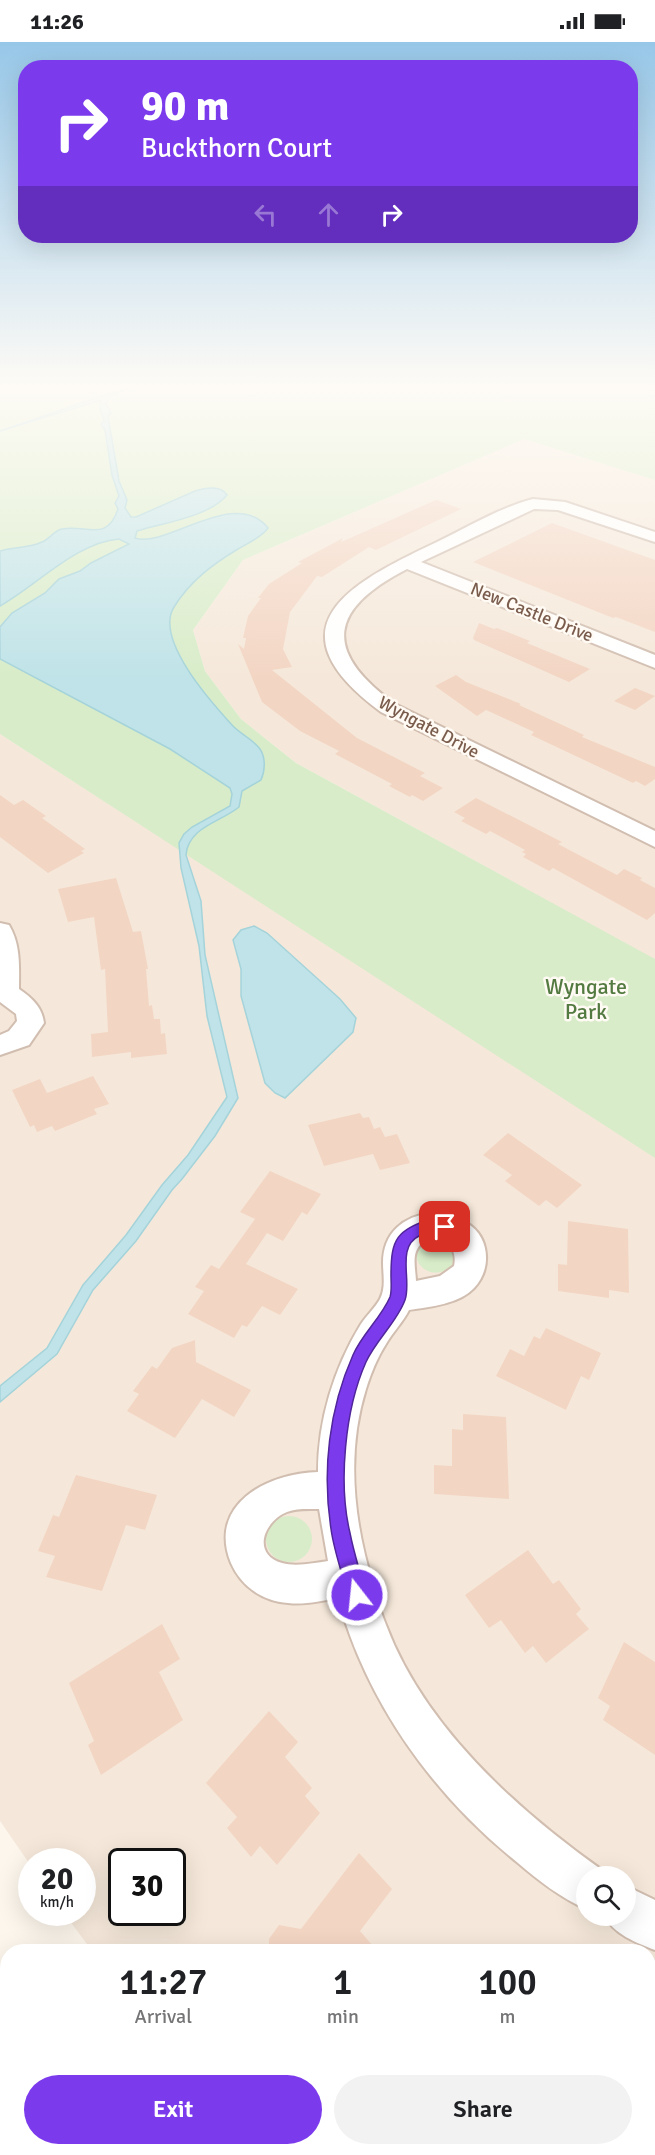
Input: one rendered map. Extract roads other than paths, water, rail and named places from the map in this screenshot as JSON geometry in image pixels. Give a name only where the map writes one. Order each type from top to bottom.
[{"type":"street","name":"Wyngate Drive","points":[[655,537],[560,505],[542,502],[529,505],[408,563],[359,591],[339,615],[334,634],[335,648],[344,668],[376,700],[408,719],[655,840]]},
{"type":"street","name":"New Castle Drive","points":[[408,563],[655,662]]},
{"type":"street","points":[[0,932],[7,956],[3,995],[27,1008],[32,1023],[19,1038],[0,1045]]},
{"type":"street","points":[[398,1297],[360,1356],[347,1389],[339,1430],[336,1490],[340,1531],[368,1633],[411,1717],[444,1760],[478,1798],[521,1839],[576,1879]]},
{"type":"street","points":[[336,1490],[279,1496],[265,1504],[254,1514],[245,1530],[245,1546],[250,1561],[262,1576],[277,1582],[292,1585],[351,1576]]},
{"type":"street","points":[[636,1915],[655,1927]]},
{"type":"water","points":[[115,483],[120,483],[127,500],[125,508],[131,517],[136,517],[199,490],[217,489],[227,495],[219,503],[197,514],[137,531],[135,538],[148,539],[201,521],[238,513],[254,517],[268,528],[259,537],[220,561],[195,581],[174,607],[170,620],[172,636],[178,652],[199,686],[232,725],[257,745],[264,760],[261,780],[242,791],[239,807],[199,831],[188,846],[186,855],[201,901],[205,955],[238,1098],[215,1136],[172,1190],[136,1241],[93,1290],[57,1354],[0,1402],[0,1386],[47,1348],[83,1285],[126,1235],[162,1185],[188,1155],[227,1097],[207,1016],[199,946],[181,868],[179,843],[192,827],[230,806],[232,794],[230,788],[170,749],[0,659],[0,627],[12,613],[45,593],[59,579],[80,571],[129,544],[119,539],[88,548],[72,556],[0,606],[0,551],[37,544],[62,529],[102,529],[108,526],[113,519],[118,509],[115,503],[119,496]]},
{"type":"water","points":[[254,926],[267,933],[340,999],[356,1018],[353,1032],[285,1098],[275,1093],[265,1083],[241,996],[241,969],[233,940],[241,930]]},
{"type":"park label","name":"Wyngate Park","points":[[586,998]]}]
